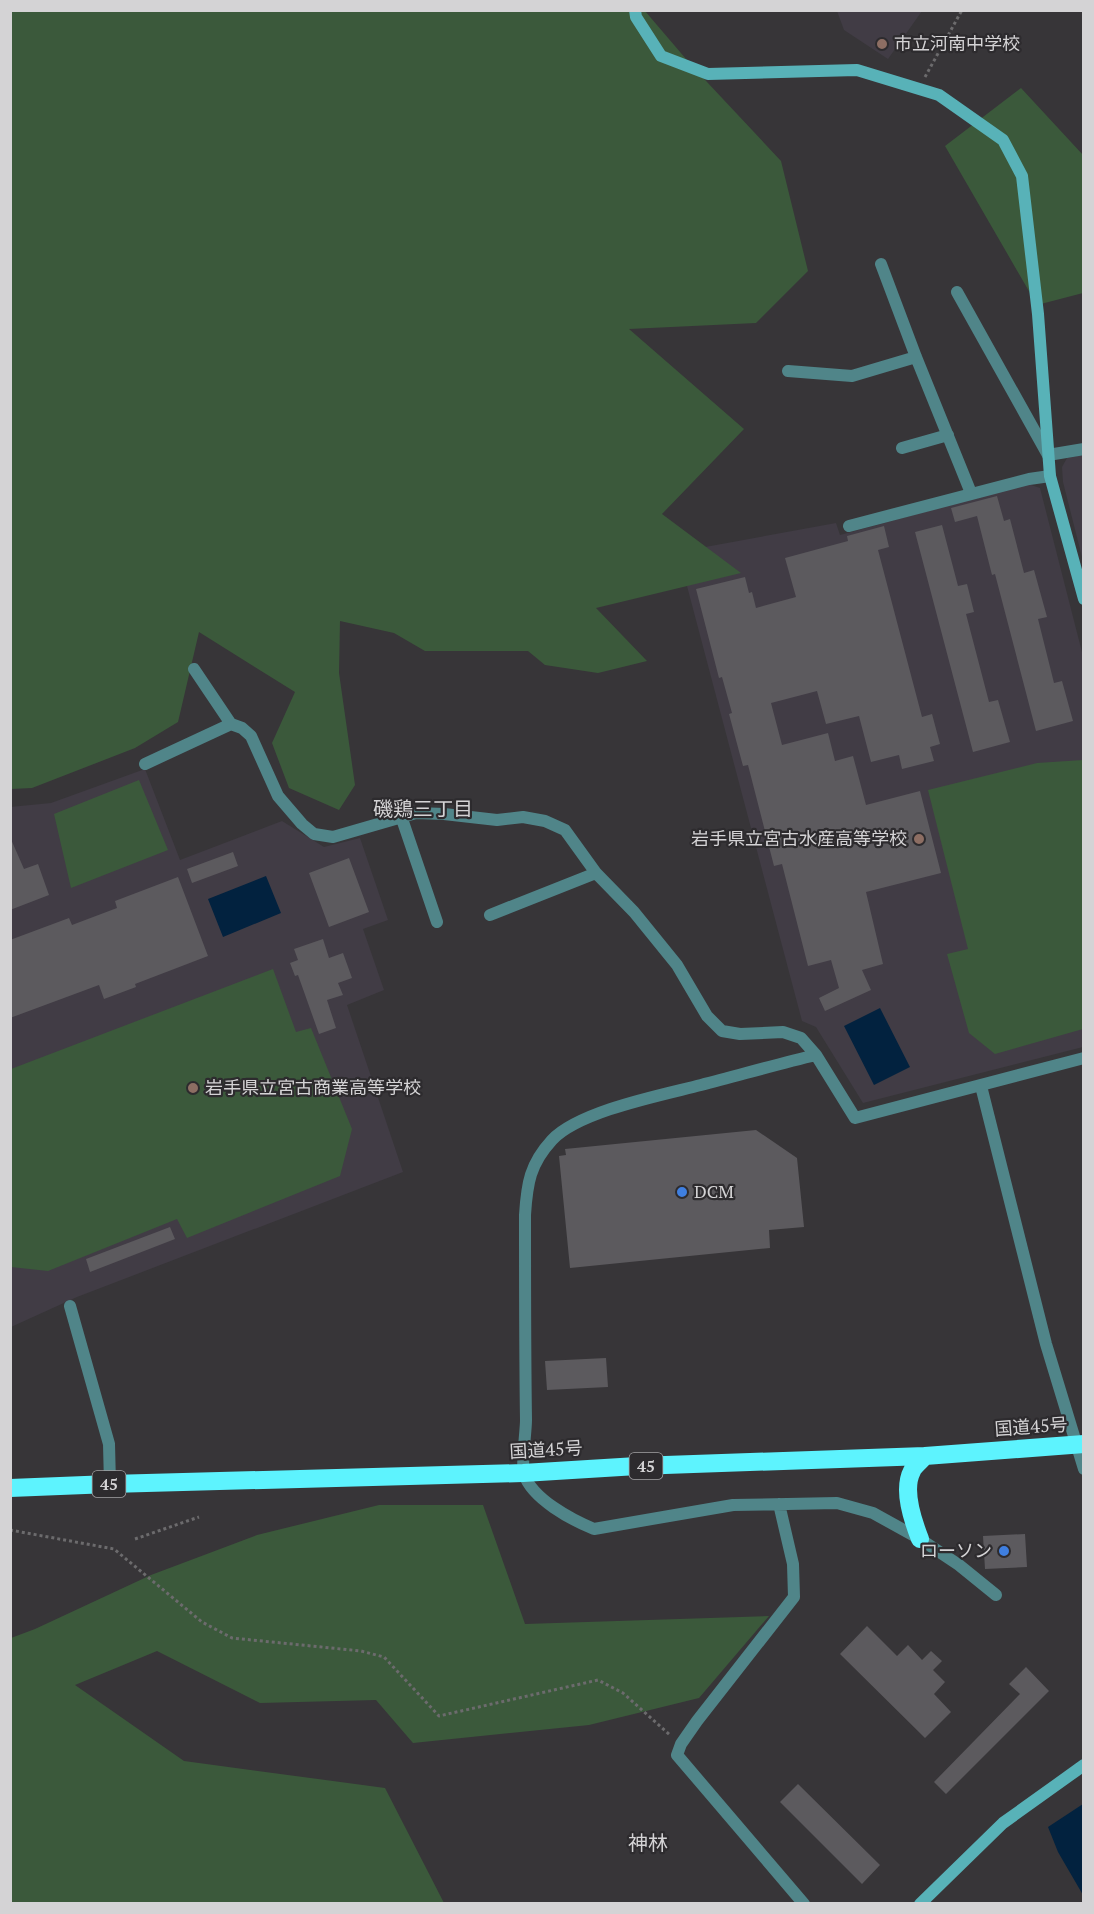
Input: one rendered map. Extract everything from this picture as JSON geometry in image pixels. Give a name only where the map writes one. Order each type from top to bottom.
[{"type":"highway","name":"国道45号","points":[[10,1488],[523,1473],[637,1466],[925,1456],[1079,1445]]},
{"type":"highway","points":[[920,1539],[911,1515],[909,1493],[911,1472],[925,1456]]},
{"type":"street","points":[[635,10],[636,17],[661,56],[708,74],[856,70],[939,95],[1004,140],[1022,176],[1038,314],[1050,476],[1083,599]]},
{"type":"street","points":[[881,264],[971,493]]},
{"type":"street","points":[[957,292],[1048,455]]},
{"type":"street","points":[[788,371],[852,376],[916,357]]},
{"type":"street","points":[[902,448],[948,435]]},
{"type":"street","points":[[1048,455],[1083,449]]},
{"type":"street","points":[[849,526],[971,493],[1050,476]]},
{"type":"street","points":[[194,669],[231,724],[242,728],[251,736],[278,796],[302,824],[314,834],[333,837],[416,813],[497,820],[523,817],[545,820],[565,830],[596,873],[655,936],[676,965],[707,1016],[722,1031],[741,1034],[783,1032],[801,1038],[816,1054],[855,1118],[1083,1058]]},
{"type":"street","points":[[145,764],[231,724]]},
{"type":"street","points":[[401,816],[437,922]]},
{"type":"street","points":[[490,915],[596,873]]},
{"type":"street","points":[[816,1054],[628,1104],[583,1120],[554,1138],[535,1161],[526,1188],[526,1436],[523,1473],[542,1497],[559,1512],[594,1529],[733,1505],[837,1503],[873,1514],[920,1539],[959,1565],[996,1595]]},
{"type":"street","points":[[981,1086],[1046,1344],[1079,1445],[1083,1468]]},
{"type":"street","points":[[70,1306],[110,1444],[110,1484]]},
{"type":"street","points":[[778,1504],[793,1564],[794,1597],[681,1744],[677,1755],[804,1904]]},
{"type":"street","points":[[920,1904],[1003,1823],[1083,1765]]},
{"type":"path","points":[[918,89],[962,10]]},
{"type":"path","points":[[135,1539],[199,1517]]},
{"type":"path","points":[[10,1530],[114,1549],[202,1622],[232,1638],[362,1651],[384,1657],[439,1716],[598,1680],[623,1693],[681,1744]]},
{"type":"shaded area","name":"市立河南中学校","points":[[837,11],[922,11],[888,59],[844,30]]},
{"type":"shaded area","points":[[1083,455],[1083,561],[1063,482],[1062,467],[1067,458]]},
{"type":"shaded area","name":"岩手県立宮古水産高等学校","points":[[1028,484],[1040,488],[1083,656],[1083,1047],[863,1103],[816,1027],[802,1021],[678,552],[836,523],[840,535]]},
{"type":"shaded area","name":"岩手県立宮古商業高等学校","points":[[145,769],[180,860],[282,821],[324,847],[360,838],[388,920],[363,929],[384,990],[347,1005],[403,1172],[77,1297],[11,1327],[10,807],[51,803]]},
{"type":"green space","points":[[11,11],[645,11],[692,66],[781,161],[808,271],[756,323],[629,329],[744,429],[662,514],[741,573],[596,608],[647,661],[598,673],[545,665],[528,651],[425,651],[394,633],[340,621],[339,673],[355,785],[339,810],[289,788],[272,743],[295,692],[199,632],[178,722],[135,748],[32,788],[11,789]]},
{"type":"green space","points":[[1021,88],[1083,155],[1083,293],[1037,305],[945,146]]},
{"type":"green space","points":[[1083,760],[1083,1029],[995,1054],[969,1033],[947,954],[968,949],[928,790],[1037,763]]},
{"type":"green space","points":[[139,780],[168,850],[71,888],[54,814]]},
{"type":"green space","points":[[273,969],[296,1032],[311,1028],[352,1129],[340,1176],[187,1238],[177,1219],[48,1271],[11,1267],[11,1069]]},
{"type":"green space","points":[[379,1505],[483,1505],[525,1624],[769,1616],[699,1698],[589,1725],[413,1743],[376,1700],[260,1703],[157,1651],[75,1685],[184,1761],[385,1788],[444,1903],[11,1903],[11,1638],[151,1575],[257,1535]]},
{"type":"water","points":[[266,876],[281,913],[223,937],[208,899]]},
{"type":"water","points":[[880,1008],[910,1067],[874,1085],[844,1026]]},
{"type":"water","points":[[1083,1804],[1083,1895],[1058,1852],[1048,1827]]},
{"type":"building","points":[[997,496],[1004,521],[1010,519],[1024,573],[1034,570],[1047,617],[1038,619],[1054,683],[1062,681],[1073,721],[1036,731],[995,574],[992,575],[977,516],[955,522],[951,508]]},
{"type":"building","points":[[942,525],[958,586],[967,584],[974,612],[966,614],[989,702],[998,700],[1010,742],[973,752],[915,532]]},
{"type":"building","points":[[884,526],[889,547],[878,550],[922,717],[932,714],[940,744],[930,747],[934,761],[902,769],[899,755],[871,762],[859,716],[826,724],[817,691],[771,703],[782,745],[828,733],[835,761],[853,756],[866,805],[920,791],[941,873],[866,892],[883,964],[862,970],[871,990],[825,1011],[819,998],[839,988],[831,960],[808,966],[782,864],[774,866],[748,765],[743,766],[729,714],[732,713],[722,677],[719,678],[696,589],[745,577],[756,608],[796,597],[785,558],[848,541],[847,536]]},
{"type":"building","points":[[10,837],[24,869],[38,864],[49,895],[10,910]]},
{"type":"building","points":[[233,852],[238,866],[192,883],[187,869]]},
{"type":"building","points":[[349,858],[369,912],[329,927],[309,873]]},
{"type":"building","points":[[178,877],[208,956],[135,984],[136,987],[104,999],[99,985],[10,1018],[10,940],[69,918],[72,925],[117,908],[115,901]]},
{"type":"building","points":[[323,939],[329,958],[343,953],[352,978],[338,983],[343,995],[327,1000],[336,1028],[319,1034],[298,975],[295,976],[290,963],[298,960],[294,949]]},
{"type":"building","name":"DCM","points":[[756,1130],[797,1158],[804,1227],[769,1230],[770,1248],[570,1268],[559,1156],[566,1155],[565,1149]]},
{"type":"building","points":[[170,1227],[175,1239],[90,1272],[86,1259]]},
{"type":"building","points":[[606,1358],[608,1387],[547,1390],[545,1361]]},
{"type":"building","points":[[1025,1534],[1027,1567],[985,1569],[983,1536]]},
{"type":"building","points":[[867,1626],[897,1656],[908,1645],[922,1660],[931,1651],[942,1661],[933,1670],[945,1682],[934,1694],[951,1712],[925,1738],[840,1654]]},
{"type":"building","points":[[1026,1667],[1049,1691],[946,1794],[934,1782],[1020,1694],[1009,1684]]},
{"type":"building","points":[[798,1784],[880,1865],[862,1884],[780,1802]]},
{"type":"place","name":"市立河南中学校","points":[[882,44]]},
{"type":"place","name":"岩手県立宮古水産高等学校","points":[[919,839]]},
{"type":"place","name":"岩手県立宮古商業高等学校","points":[[193,1088]]},
{"type":"place","name":"DCM","points":[[682,1192]]},
{"type":"place","name":"ローソン","points":[[1004,1551]]},
{"type":"district","name":"磯鶏三丁目","points":[[423,809]]},
{"type":"district","name":"神林","points":[[648,1843]]}]
